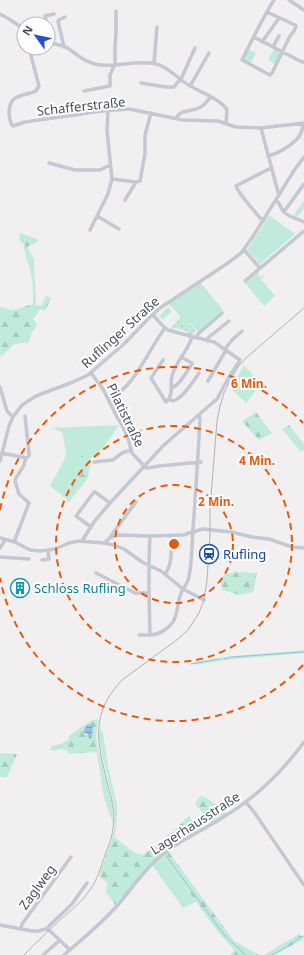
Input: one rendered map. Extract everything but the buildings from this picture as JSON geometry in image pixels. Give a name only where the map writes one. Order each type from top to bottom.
[{"type":"street","points":[[267,12],[296,26],[272,73],[269,75],[242,60],[267,12],[274,0]]},
{"type":"street","points":[[289,0],[304,10]]},
{"type":"street","points":[[84,92],[110,86],[110,76],[115,64],[116,11]]},
{"type":"street","points":[[0,14],[16,23]]},
{"type":"street","points":[[45,16],[54,14]]},
{"type":"street","points":[[64,47],[58,21],[65,18]]},
{"type":"street","points":[[262,42],[279,18]]},
{"type":"street","points":[[154,63],[157,27]]},
{"type":"street","points":[[273,47],[279,36]]},
{"type":"street","points":[[254,37],[304,62]]},
{"type":"street","points":[[56,44],[64,47],[87,62],[98,65],[136,62],[154,63],[160,65],[180,80],[224,105],[227,112],[226,124]]},
{"type":"street","points":[[141,83],[166,88],[175,86],[180,80],[195,48]]},
{"type":"street","points":[[190,86],[209,53]]},
{"type":"street","name":"Schafferstraße","points":[[31,56],[39,86],[36,91],[18,96],[12,101],[10,115],[11,124],[14,126],[25,122],[108,110],[129,109],[190,120],[214,121],[236,127],[261,128],[304,123]]},
{"type":"street","points":[[176,118],[178,114],[182,112],[194,110],[201,106],[211,97]]},
{"type":"street","points":[[90,230],[108,194],[112,179],[107,131],[108,110]]},
{"type":"street","points":[[125,200],[136,182],[140,181],[145,154],[145,135],[151,113]]},
{"type":"street","points":[[268,156],[278,152],[297,140],[304,123]]},
{"type":"street","points":[[261,128],[271,168],[278,192],[280,194]]},
{"type":"street","name":"Ruflinger Straße","points":[[0,461],[7,432],[13,417],[22,405],[40,394],[74,382],[91,373],[125,343],[152,314],[168,301],[234,259],[250,243],[304,157]]},
{"type":"street","points":[[49,163],[75,170],[100,170],[110,165]]},
{"type":"street","points":[[299,163],[304,167]]},
{"type":"street","points":[[264,220],[260,218],[236,186],[271,168]]},
{"type":"street","points":[[112,179],[136,182]]},
{"type":"street","points":[[283,211],[304,184]]},
{"type":"street","points":[[276,200],[280,203],[283,211],[304,222]]},
{"type":"street","points":[[97,216],[119,229]]},
{"type":"street","points":[[245,281],[304,231]]},
{"type":"street","points":[[244,250],[260,268]]},
{"type":"street","points":[[167,400],[172,388],[174,371],[194,337],[222,313]]},
{"type":"street","points":[[82,541],[97,518],[167,441],[217,399],[240,360],[216,343],[170,331],[165,328],[152,314]]},
{"type":"street","points":[[207,340],[229,321]]},
{"type":"street","points":[[109,400],[122,390],[132,379],[165,328]]},
{"type":"street","points":[[208,381],[234,338],[242,331]]},
{"type":"street","points":[[172,388],[180,382],[192,364],[181,358]]},
{"type":"street","points":[[163,360],[151,378],[167,400],[173,401],[178,399],[199,373]]},
{"type":"street","name":"Pilatistraße","points":[[91,373],[109,400],[126,434],[132,453],[144,466]]},
{"type":"street","points":[[0,387],[2,403],[13,417]]},
{"type":"street","points":[[139,635],[156,634],[163,631],[172,623],[176,615],[179,598],[189,577],[199,462],[199,415]]},
{"type":"street","points":[[14,542],[29,503],[19,494],[15,481],[30,453],[25,416]]},
{"type":"street","points":[[94,462],[113,460],[122,453],[131,450]]},
{"type":"street","points":[[2,453],[26,458]]},
{"type":"street","points":[[144,466],[148,468],[199,462]]},
{"type":"street","points":[[91,527],[76,516],[94,492],[110,503]]},
{"type":"street","points":[[110,538],[136,502]]},
{"type":"street","points":[[104,542],[110,538],[120,535],[171,536],[183,535],[201,529],[231,532],[252,538],[269,539],[292,547],[304,548]]},
{"type":"street","points":[[150,536],[148,565],[150,635]]},
{"type":"street","points":[[164,574],[170,564],[171,536]]},
{"type":"street","points":[[0,538],[14,542],[30,550],[40,552],[55,549],[72,542],[82,541],[104,542],[114,545],[122,548],[148,565],[158,569],[183,589],[204,600]]},
{"type":"street","points":[[0,548],[4,540]]},
{"type":"street","points":[[42,560],[49,559],[48,550]]},
{"type":"street","points":[[0,557],[30,559]]},
{"type":"street","points":[[96,573],[135,593],[148,593]]},
{"type":"street","name":"Lagerhausstraße","points":[[64,955],[107,917],[144,872],[162,855],[246,802],[282,768],[304,742]]},
{"type":"street","points":[[246,802],[304,885]]},
{"type":"street","name":"Zaglweg","points":[[21,929],[22,924],[71,857]]},
{"type":"street","points":[[0,924],[35,931],[46,929],[72,904],[87,883]]},
{"type":"street","points":[[46,929],[70,950]]},
{"type":"street","points":[[44,955],[60,940]]},
{"type":"green space","points":[[274,49],[280,54],[275,64],[268,60]]},
{"type":"green space","points":[[249,50],[256,53],[250,64],[244,59]]},
{"type":"green space","points":[[304,201],[304,209],[297,217],[293,216]]},
{"type":"green space","points":[[269,216],[295,234],[260,264],[247,250]]},
{"type":"green space","points":[[20,233],[39,241],[27,247],[34,259],[27,260],[24,249],[25,245],[19,240]]},
{"type":"green space","points":[[34,259],[36,304],[33,304],[32,282],[27,260]]},
{"type":"green space","points":[[258,272],[260,278],[263,275],[264,277],[261,279],[274,295],[276,293],[274,297],[264,306],[245,283]]},
{"type":"green space","points":[[201,283],[223,310],[199,332],[180,316],[168,303]]},
{"type":"green space","points":[[46,296],[51,298],[45,311],[40,309],[33,319],[37,325],[31,334],[29,342],[14,344],[2,356],[0,355],[0,307],[14,310],[33,304],[41,306]]},
{"type":"green space","points":[[168,307],[172,311],[163,320],[159,316]]},
{"type":"green space","points":[[181,317],[196,331],[193,334],[188,334],[187,331],[171,328]]},
{"type":"green space","points":[[244,365],[261,384],[246,403],[231,389]]},
{"type":"green space","points":[[256,412],[272,433],[259,440],[242,421]]},
{"type":"green space","points":[[119,425],[103,448],[91,458],[90,465],[85,463],[78,467],[82,473],[64,497],[50,486],[66,456],[62,432],[51,428]]},
{"type":"green space","points":[[289,425],[304,444],[304,451],[300,451],[282,429]]},
{"type":"green space","points":[[83,455],[85,463],[90,465],[88,478],[69,502],[64,497],[82,473],[75,462]]},
{"type":"green space","points":[[238,572],[257,573],[253,592],[239,595],[222,590],[221,581],[224,574]]},
{"type":"green space","points":[[304,650],[304,653],[225,660],[196,665],[193,662],[225,657]]},
{"type":"green space","points":[[98,719],[96,736],[98,748],[97,752],[68,754],[67,750],[60,749],[52,751],[50,749],[52,746],[68,740],[69,736],[90,721]]},
{"type":"green space","points":[[100,728],[103,733],[108,766],[117,805],[115,837],[113,836],[115,824],[114,805],[101,749],[99,737]]},
{"type":"green space","points":[[98,748],[112,805],[113,824],[104,798],[97,752]]},
{"type":"green space","points":[[0,753],[17,754],[7,777],[0,777]]},
{"type":"green space","points":[[200,796],[205,797],[228,813],[212,823],[195,804]]},
{"type":"green space","points":[[189,816],[199,830],[149,865],[115,905],[106,892],[107,883],[99,876],[113,836],[135,853],[143,855],[168,836]]},
{"type":"green space","points":[[168,851],[234,941],[259,955],[230,955],[234,950],[215,928],[163,856]]},
{"type":"green space","points":[[163,856],[196,902],[183,908],[152,865]]},
{"type":"green space","points":[[299,934],[304,939],[273,955],[264,955]]},
{"type":"water","points":[[93,724],[92,737],[89,739],[88,734],[83,732],[87,725]]},
{"type":"waterway","points":[[224,659],[231,657],[304,652]]},
{"type":"waterway","points":[[191,664],[220,659]]},
{"type":"waterway","points":[[167,857],[225,936],[246,955]]},
{"type":"waterway","points":[[272,955],[304,936]]},
{"type":"railway","points":[[24,955],[86,895],[97,878],[111,839],[114,824],[112,800],[99,746],[100,720],[104,707],[111,694],[122,680],[188,630],[199,613],[204,600],[207,580],[210,509],[217,421],[224,393],[238,367],[246,358],[304,308]]},
{"type":"place","name":"Rufling","points":[[209,554]]},
{"type":"place","name":"Schloss Rufling","points":[[20,588]]}]
